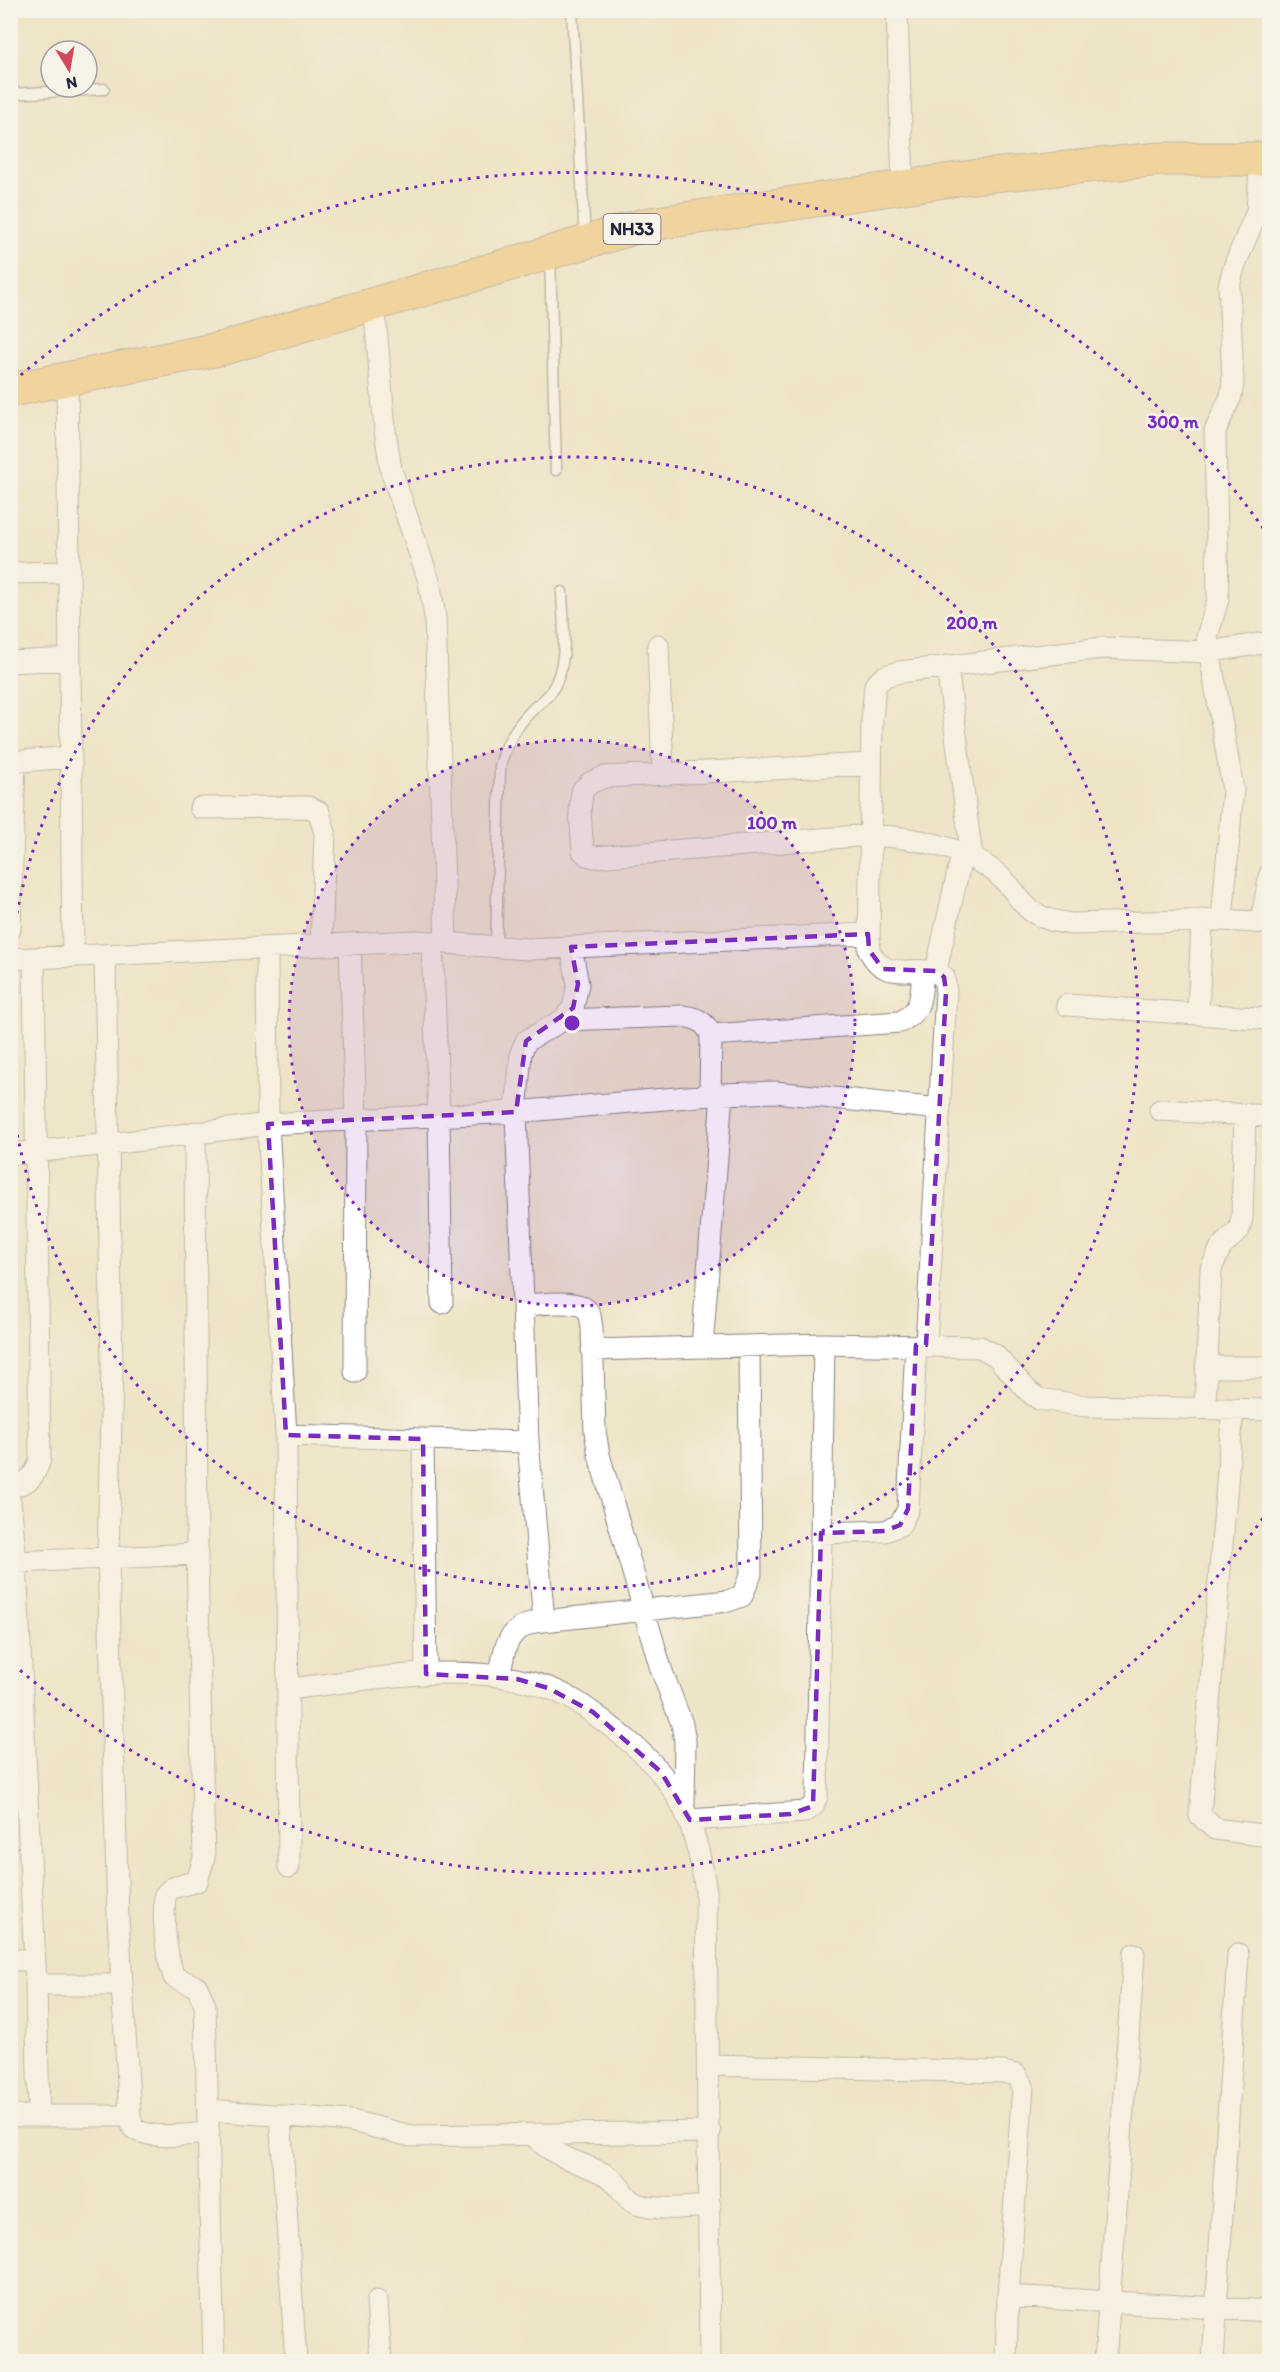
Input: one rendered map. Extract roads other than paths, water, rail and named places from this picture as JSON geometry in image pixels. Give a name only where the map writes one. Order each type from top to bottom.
[{"type":"highway","name":"NH33","points":[[10,390],[224,348],[644,225],[972,177],[1160,159],[1265,159]]},
{"type":"street","points":[[897,10],[903,187]]},
{"type":"street","points":[[1198,1014],[1233,789],[1207,637],[1209,622],[1218,599],[1215,431],[1231,396],[1233,382],[1229,286],[1234,267],[1257,211],[1265,159]]},
{"type":"street","points":[[374,304],[385,430],[391,470],[422,560],[435,617],[442,1303]]},
{"type":"street","points":[[67,378],[73,956]]},
{"type":"street","points":[[10,573],[69,572]]},
{"type":"street","points":[[821,1533],[885,1531],[900,1525],[908,1509],[939,1109],[946,992],[944,977],[930,971],[884,969],[874,962],[869,950],[871,764],[875,685],[885,676],[900,672],[1102,648],[1208,652],[1269,642]]},
{"type":"street","points":[[658,645],[663,774]]},
{"type":"street","points":[[10,662],[70,659]]},
{"type":"street","points":[[711,1035],[900,1022],[913,1015],[919,1006],[967,856],[947,666]]},
{"type":"street","points":[[10,930],[13,761],[71,758]]},
{"type":"street","points":[[871,764],[604,777],[590,783],[582,791],[580,812],[584,850],[587,855],[595,858],[870,836],[904,837],[967,856],[997,875],[1031,913],[1050,921],[1072,924],[1212,920],[1265,922],[1269,874]]},
{"type":"street","points":[[200,808],[308,807],[320,812],[325,833],[321,945]]},
{"type":"street","points":[[10,959],[350,944],[439,943],[496,948],[571,947],[868,934]]},
{"type":"street","points":[[350,944],[356,1119],[355,1372]]},
{"type":"street","points":[[544,1621],[528,1442],[516,1112],[521,1053],[526,1041],[563,1020],[573,1008],[577,997],[578,984],[571,947]]},
{"type":"street","points":[[267,948],[268,1124],[286,1435],[289,1867]]},
{"type":"street","points":[[105,955],[110,1144],[111,1368],[108,1558],[122,1985],[130,2116],[133,2128],[141,2133],[154,2135],[209,2133]]},
{"type":"street","points":[[10,1487],[26,1484],[35,1476],[40,1460],[34,958]]},
{"type":"street","points":[[1067,1005],[1269,1019]]},
{"type":"street","points":[[563,1020],[682,1016],[698,1018],[707,1026],[711,1035],[716,1094],[702,1347]]},
{"type":"street","points":[[10,1154],[268,1124],[516,1112],[716,1094],[776,1092],[939,1109]]},
{"type":"street","points":[[1160,1110],[1269,1116]]},
{"type":"street","points":[[1205,1408],[1211,1269],[1221,1247],[1239,1230],[1242,1218],[1245,1114]]},
{"type":"street","points":[[195,1132],[197,1554],[204,1858],[197,1881],[172,1888],[165,1895],[164,1908],[170,1966],[174,1977],[197,1987],[206,2005],[214,2361]]},
{"type":"street","points":[[523,1305],[580,1305],[589,1312],[595,1431],[599,1455],[661,1669],[682,1724],[685,1741],[687,1812]]},
{"type":"street","points":[[592,1350],[824,1344],[980,1347],[995,1355],[1024,1388],[1039,1399],[1086,1406],[1269,1410]]},
{"type":"street","points":[[687,1812],[790,1814],[805,1812],[813,1806],[818,1781],[824,1344]]},
{"type":"street","points":[[499,1676],[508,1637],[518,1628],[544,1621],[728,1601],[742,1596],[751,1574],[749,1346]]},
{"type":"street","points":[[1206,1367],[1269,1367]]},
{"type":"street","points":[[1233,1409],[1200,1815],[1215,1829],[1269,1836]]},
{"type":"street","points":[[286,1435],[528,1442]]},
{"type":"street","points":[[423,1439],[426,1674]]},
{"type":"street","points":[[10,1501],[16,1562],[36,1985],[39,2116]]},
{"type":"street","points":[[16,1562],[197,1554]]},
{"type":"street","points":[[288,1689],[426,1674],[499,1676],[548,1688],[592,1712],[627,1739],[660,1772],[687,1812],[699,1844],[706,1891],[710,2132],[710,2361]]},
{"type":"street","points":[[1105,2361],[1134,1954]]},
{"type":"street","points":[[1212,2361],[1238,1954]]},
{"type":"street","points":[[10,1960],[34,1960]]},
{"type":"street","points":[[36,1985],[122,1985]]},
{"type":"street","points":[[709,2065],[1003,2072],[1016,2075],[1023,2086],[1008,2296],[1006,2361]]},
{"type":"street","points":[[209,2110],[351,2121],[411,2136],[710,2132]]},
{"type":"street","points":[[280,2115],[296,2361]]},
{"type":"street","points":[[10,2116],[130,2116]]},
{"type":"street","points":[[533,2135],[557,2156],[607,2175],[618,2184],[625,2198],[637,2205],[652,2208],[710,2206]]},
{"type":"street","points":[[1008,2296],[1269,2311]]},
{"type":"street","points":[[376,2301],[381,2361]]},
{"type":"lane","points":[[572,10],[585,242]]},
{"type":"lane","points":[[10,94],[104,89]]},
{"type":"lane","points":[[550,253],[556,470]]},
{"type":"lane","points":[[496,948],[500,767],[505,748],[514,729],[550,694],[559,677],[564,659],[562,592]]}]
